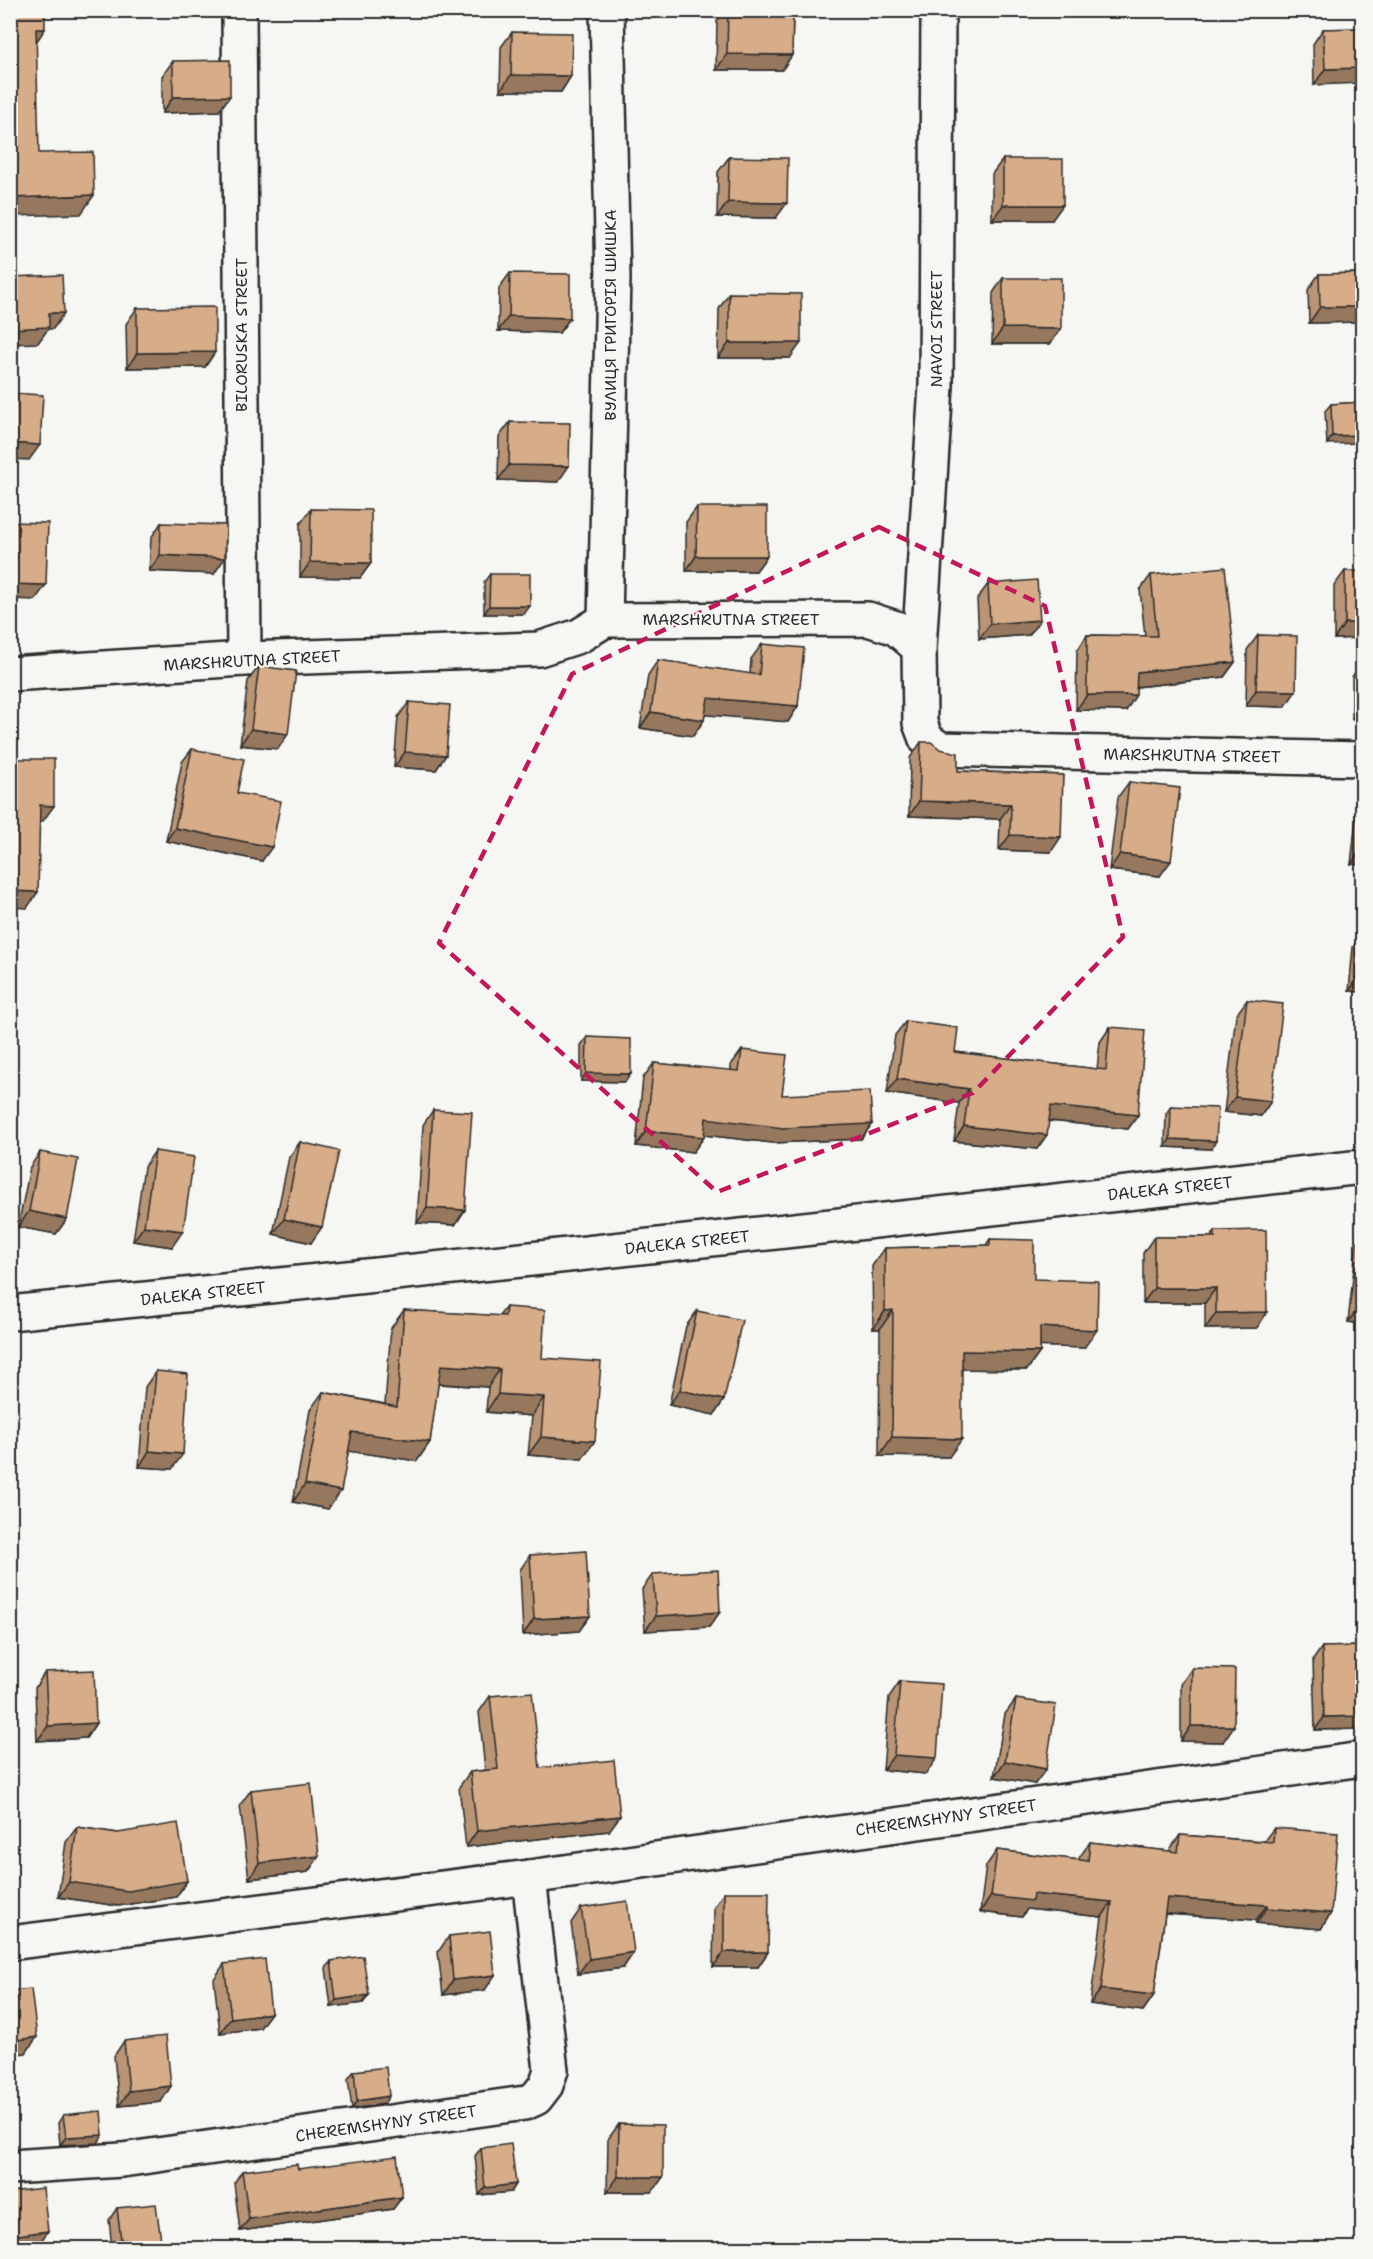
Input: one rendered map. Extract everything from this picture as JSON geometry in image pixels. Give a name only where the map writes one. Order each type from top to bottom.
[{"type":"street","name":"BILORUSKA STREET","points":[[239,10],[244,659]]},
{"type":"street","name":"ВУЛИЦЯ ГРИГОРІЯ ШИШКА","points":[[605,620],[613,279],[607,10]]},
{"type":"street","name":"NAVOI STREET","points":[[918,648],[936,386],[938,10]]},
{"type":"street","name":"MARSHRUTNA STREET","points":[[10,674],[244,659],[539,649],[579,636],[605,620],[868,619],[896,628],[918,648],[920,723],[926,739],[940,749],[1362,759]]},
{"type":"street","name":"DALEKA STREET","points":[[10,1313],[1362,1167]]},
{"type":"street","name":"CHEREMSHYNY STREET","points":[[10,1943],[529,1877],[1362,1759]]},
{"type":"street","name":"CHEREMSHYNY STREET","points":[[10,2167],[122,2160],[454,2114],[525,2103],[536,2098],[546,2085],[551,2070],[529,1877]]},
{"type":"highlighted area","points":[[879,527],[1045,606],[1123,937],[973,1093],[717,1192],[439,943],[572,674]]},
{"type":"building","points":[[10,10],[45,10],[45,29],[36,29],[39,153],[93,152],[94,195],[10,198]]},
{"type":"building","points":[[728,10],[793,10],[792,55],[727,54]]},
{"type":"building","points":[[1362,28],[1362,68],[1325,69],[1323,29]]},
{"type":"building","points":[[512,32],[572,33],[571,76],[511,75]]},
{"type":"building","points":[[230,60],[230,96],[173,97],[173,61]]},
{"type":"building","points":[[729,157],[788,158],[787,203],[728,202]]},
{"type":"building","points":[[1003,159],[1063,159],[1063,205],[1003,205]]},
{"type":"building","points":[[510,273],[570,274],[570,318],[509,316]]},
{"type":"building","points":[[1362,273],[1362,307],[1320,307],[1319,274]]},
{"type":"building","points":[[62,275],[64,313],[49,313],[49,327],[10,329],[10,277]]},
{"type":"building","points":[[1003,278],[1061,278],[1061,329],[1003,328]]},
{"type":"building","points":[[729,293],[801,294],[801,343],[729,343]]},
{"type":"building","points":[[215,307],[215,352],[137,353],[137,308]]},
{"type":"building","points":[[10,393],[43,395],[40,445],[10,443]]},
{"type":"building","points":[[1362,402],[1362,435],[1332,436],[1331,404]]},
{"type":"building","points":[[510,422],[570,423],[569,466],[509,465]]},
{"type":"building","points":[[697,507],[767,507],[767,556],[696,556]]},
{"type":"building","points":[[311,509],[371,510],[371,563],[310,562]]},
{"type":"building","points":[[10,522],[48,523],[46,585],[10,584]]},
{"type":"building","points":[[161,523],[226,525],[225,558],[160,555]]},
{"type":"building","points":[[1225,567],[1235,662],[1137,672],[1136,695],[1087,695],[1087,635],[1157,636],[1151,575]]},
{"type":"building","points":[[1345,571],[1362,571],[1362,623],[1345,623]]},
{"type":"building","points":[[490,574],[530,574],[530,606],[489,606]]},
{"type":"building","points":[[1037,580],[1040,620],[990,624],[988,584]]},
{"type":"building","points":[[1258,635],[1297,636],[1296,691],[1256,690]]},
{"type":"building","points":[[762,644],[804,648],[798,706],[708,698],[704,720],[651,712],[658,660],[759,675]]},
{"type":"building","points":[[259,666],[296,671],[288,734],[251,729]]},
{"type":"building","points":[[409,702],[450,705],[446,755],[405,752]]},
{"type":"building","points":[[921,742],[931,742],[940,749],[958,753],[958,771],[1063,775],[1061,837],[1010,835],[1011,804],[919,801]]},
{"type":"building","points":[[192,749],[244,759],[237,793],[281,801],[272,847],[175,828]]},
{"type":"building","points":[[10,759],[54,759],[54,806],[40,805],[38,892],[10,891]]},
{"type":"building","points":[[1129,782],[1180,788],[1171,861],[1120,854]]},
{"type":"building","points":[[1362,942],[1362,976],[1360,975]]},
{"type":"building","points":[[1247,1000],[1283,1004],[1271,1101],[1235,1097]]},
{"type":"building","points":[[906,1021],[958,1028],[955,1052],[1106,1070],[1110,1027],[1145,1030],[1138,1115],[1051,1106],[1047,1135],[964,1126],[969,1089],[897,1079]]},
{"type":"building","points":[[587,1037],[631,1039],[631,1074],[586,1073]]},
{"type":"building","points":[[742,1050],[787,1055],[782,1095],[870,1091],[872,1124],[783,1128],[706,1118],[704,1137],[646,1131],[654,1063],[739,1071]]},
{"type":"building","points":[[1171,1106],[1218,1108],[1216,1141],[1170,1139]]},
{"type":"building","points":[[433,1110],[472,1112],[465,1210],[427,1208]]},
{"type":"building","points":[[300,1142],[339,1151],[322,1227],[284,1219]]},
{"type":"building","points":[[155,1151],[194,1157],[183,1231],[144,1226]]},
{"type":"building","points":[[40,1152],[78,1159],[67,1219],[29,1211]]},
{"type":"building","points":[[1266,1230],[1267,1312],[1216,1313],[1216,1288],[1154,1288],[1154,1237],[1215,1237],[1215,1231]]},
{"type":"building","points":[[990,1239],[1034,1240],[1034,1279],[1098,1281],[1097,1330],[1040,1327],[1040,1352],[962,1351],[962,1439],[892,1437],[893,1310],[885,1311],[885,1248],[990,1245]]},
{"type":"building","points":[[1362,1276],[1362,1308],[1359,1307]]},
{"type":"building","points":[[506,1307],[545,1310],[542,1358],[601,1362],[595,1441],[541,1437],[544,1397],[498,1394],[500,1369],[441,1365],[430,1442],[352,1432],[341,1491],[305,1484],[323,1392],[397,1407],[404,1310],[505,1316]]},
{"type":"building","points":[[697,1311],[742,1320],[724,1400],[680,1390]]},
{"type":"building","points":[[156,1371],[188,1374],[183,1454],[149,1451]]},
{"type":"building","points":[[586,1551],[590,1616],[534,1619],[530,1555]]},
{"type":"building","points":[[718,1570],[720,1612],[656,1616],[653,1574]]},
{"type":"building","points":[[1362,1646],[1362,1716],[1324,1717],[1322,1647]]},
{"type":"building","points":[[1192,1668],[1235,1669],[1234,1726],[1191,1726]]},
{"type":"building","points":[[94,1670],[96,1723],[48,1726],[45,1672]]},
{"type":"building","points":[[900,1681],[942,1684],[937,1758],[894,1755]]},
{"type":"building","points":[[532,1692],[540,1768],[614,1760],[620,1816],[477,1831],[470,1772],[498,1769],[490,1696]]},
{"type":"building","points":[[1016,1699],[1056,1705],[1046,1769],[1005,1761]]},
{"type":"building","points":[[311,1783],[319,1856],[259,1863],[251,1790]]},
{"type":"building","points":[[178,1823],[187,1881],[128,1891],[69,1882],[77,1827],[118,1833]]},
{"type":"building","points":[[1274,1828],[1338,1833],[1331,1913],[1267,1908],[1267,1905],[1167,1898],[1154,1995],[1101,1989],[1112,1902],[1033,1894],[1032,1901],[991,1896],[997,1850],[1088,1861],[1090,1842],[1178,1852],[1180,1835],[1273,1842]]},
{"type":"building","points":[[724,1892],[769,1892],[768,1952],[724,1952]]},
{"type":"building","points":[[627,1901],[634,1952],[589,1959],[581,1908]]},
{"type":"building","points":[[490,1931],[495,1975],[453,1980],[449,1936]]},
{"type":"building","points":[[363,1956],[369,1995],[336,2000],[331,1961]]},
{"type":"building","points":[[265,1959],[271,2013],[231,2018],[224,1964]]},
{"type":"building","points":[[31,1989],[37,2037],[10,2041],[10,1991]]},
{"type":"building","points":[[166,2036],[171,2086],[129,2091],[124,2041]]},
{"type":"building","points":[[386,2067],[389,2096],[357,2101],[354,2071]]},
{"type":"building","points":[[101,2111],[103,2135],[66,2137],[63,2115]]},
{"type":"building","points":[[619,2124],[663,2125],[663,2177],[618,2177]]},
{"type":"building","points":[[511,2144],[516,2184],[485,2188],[481,2148]]},
{"type":"building","points":[[397,2156],[402,2197],[249,2219],[242,2171],[297,2164],[298,2169]]},
{"type":"building","points":[[43,2188],[48,2231],[10,2236],[10,2192]]},
{"type":"building","points":[[156,2204],[162,2248],[127,2248],[126,2240],[121,2240],[117,2208]]}]
